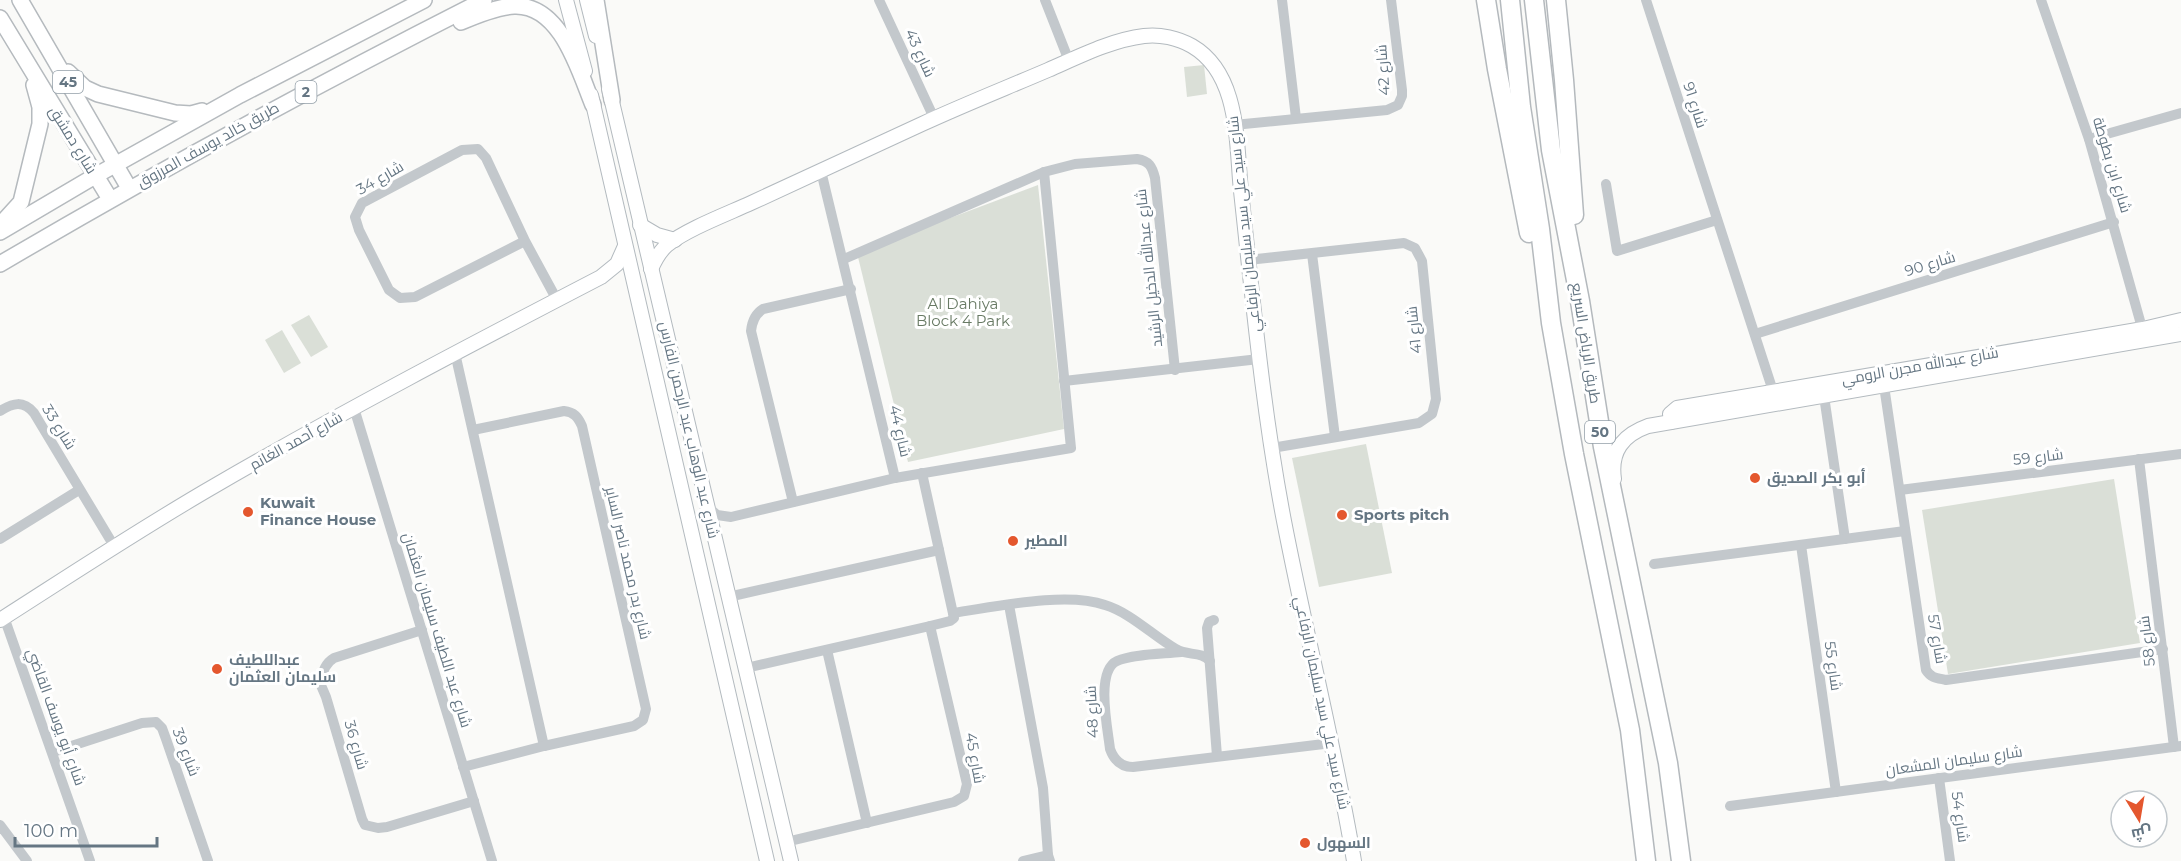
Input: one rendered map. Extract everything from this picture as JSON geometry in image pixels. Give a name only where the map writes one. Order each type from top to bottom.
[{"type":"highway","points":[[1486,0],[1527,228],[1551,323]]},
{"type":"highway","name":"طريق الرياض السريع","points":[[1510,0],[1521,107],[1540,228],[1551,323],[1574,454],[1630,730],[1646,861]]},
{"type":"highway","name":"طريق الرياض السريع","points":[[1534,0],[1551,150],[1580,301],[1593,394],[1668,763],[1681,861]]},
{"type":"highway","points":[[1556,0],[1580,301]]},
{"type":"main road","name":"شارع دمشق","points":[[20,0],[129,188]]},
{"type":"main road","name":"طريق خالد يوسف المرزوق","points":[[0,232],[115,164],[240,95],[424,0]]},
{"type":"main road","name":"طريق خالد يوسف المرزوق","points":[[0,264],[129,188],[355,65],[484,0]]},
{"type":"main road","points":[[596,0],[612,100]]},
{"type":"main road","points":[[355,65],[484,13],[515,6],[536,10],[550,21],[565,38],[593,105]]},
{"type":"main road","name":"شارع دمشق","points":[[0,18],[110,199]]},
{"type":"main road","points":[[54,57],[81,85],[92,91],[175,113],[197,113],[240,95]]},
{"type":"main road","points":[[0,225],[21,202],[40,124],[40,107],[30,70]]},
{"type":"street","name":"شارع عبد الوهاب عبد الرحمن الفارس","points":[[566,0],[606,158],[767,861]]},
{"type":"street","name":"شارع عبد الوهاب عبد الرحمن الفارس","points":[[587,0],[790,861]]},
{"type":"street","name":"شارع 43","points":[[879,0],[934,118]]},
{"type":"street","points":[[1046,0],[1069,61]]},
{"type":"street","points":[[1282,0],[1296,118]]},
{"type":"street","name":"شارع 42","points":[[1234,125],[1387,110],[1398,105],[1402,90],[1391,0]]},
{"type":"street","name":"شارع 91","points":[[1646,0],[1773,391]]},
{"type":"street","name":"شارع ابن بطوطة","points":[[2041,0],[2089,139],[2144,335]]},
{"type":"street","name":"شارع سيد علي سيد سليمان الرفاعي","points":[[651,269],[660,252],[675,240],[934,118],[1069,61],[1107,46],[1144,36],[1177,39],[1199,51],[1216,68],[1224,82],[1234,125],[1259,359],[1272,448],[1284,520],[1332,743],[1353,861]]},
{"type":"street","points":[[2089,139],[2181,112]]},
{"type":"street","name":"شارع 34","points":[[525,241],[415,297],[400,298],[389,290],[359,230],[355,217],[362,203],[462,150],[478,149],[486,158],[525,241],[557,300]]},
{"type":"street","points":[[606,158],[613,161],[618,160],[624,154]]},
{"type":"street","name":"شارع عبدالله الدخيل الرشيد","points":[[844,259],[1044,172],[1075,164],[1137,159],[1148,162],[1155,178],[1175,370]]},
{"type":"street","points":[[610,178],[620,171],[628,174]]},
{"type":"street","name":"شارع 44","points":[[731,517],[896,478],[821,171]]},
{"type":"street","points":[[896,478],[1071,448],[1044,172]]},
{"type":"street","points":[[1606,184],[1617,251],[1717,220]]},
{"type":"street","name":"شارع 90","points":[[1755,334],[2114,222]]},
{"type":"street","points":[[640,225],[657,235],[675,240]]},
{"type":"street","name":"شارع 41","points":[[1248,260],[1404,243],[1415,248],[1422,261],[1436,399],[1432,414],[1419,423],[1272,448]]},
{"type":"street","name":"شارع أحمد الغانم","points":[[2,618],[114,546],[216,485],[454,353],[601,277],[617,264],[625,244]]},
{"type":"street","points":[[1312,254],[1335,437]]},
{"type":"street","points":[[601,277],[625,280],[635,287]]},
{"type":"street","points":[[794,502],[751,331],[752,324],[756,315],[763,309],[851,289]]},
{"type":"street","name":"شارع عبدالله مجرن الرومي","points":[[2144,335],[2181,320]]},
{"type":"street","name":"شارع عبدالله مجرن الرومي","points":[[1671,422],[1670,414],[1677,408],[1773,391],[1883,379],[2144,335],[2181,334]]},
{"type":"street","points":[[454,353],[544,746]]},
{"type":"street","points":[[1064,381],[1259,359]]},
{"type":"street","name":"شارع عبدالله مجرن الرومي","points":[[1621,531],[1613,474],[1616,456],[1622,441],[1632,432],[1671,422],[1824,396],[1883,379]]},
{"type":"street","name":"شارع 57","points":[[1883,379],[1926,670],[1932,677],[1946,680],[2163,649]]},
{"type":"street","points":[[1824,396],[1845,539]]},
{"type":"street","name":"شارع 33","points":[[0,411],[14,403],[23,404],[30,409],[114,546]]},
{"type":"street","name":"شارع عبد اللطيف سليمان العثمان","points":[[354,408],[492,861]]},
{"type":"street","name":"شارع بدر محمد ناصر الساير","points":[[463,767],[634,726],[645,716],[646,710],[588,448],[578,418],[569,412],[473,430]]},
{"type":"street","name":"شارع 59","points":[[1900,490],[2181,454]]},
{"type":"street","name":"شارع 58","points":[[2139,459],[2177,746]]},
{"type":"street","points":[[746,668],[930,626],[954,618],[922,473]]},
{"type":"street","points":[[0,539],[79,490]]},
{"type":"street","points":[[706,506],[717,515],[731,517]]},
{"type":"street","points":[[714,536],[720,524],[731,517]]},
{"type":"street","points":[[1654,564],[1905,531]]},
{"type":"street","name":"شارع 55","points":[[1801,545],[1836,792]]},
{"type":"street","points":[[707,602],[709,597],[719,592],[728,597],[939,550]]},
{"type":"street","points":[[701,576],[703,579],[712,581],[719,577],[721,569]]},
{"type":"street","name":"شارع 48","points":[[953,613],[1067,599],[1086,600],[1121,612],[1181,652]]},
{"type":"street","points":[[1009,605],[1043,788],[1049,858],[1023,861]]},
{"type":"street","name":"شارع أبو يوسف القاضي","points":[[2,618],[53,752],[90,861]]},
{"type":"street","points":[[1214,620],[1207,624],[1217,756]]},
{"type":"street","name":"شارع 45","points":[[786,842],[954,802],[966,792],[967,783],[930,626]]},
{"type":"street","name":"شارع 36","points":[[422,630],[334,658],[324,668],[320,683],[365,825],[378,828],[387,827],[474,801]]},
{"type":"street","points":[[827,650],[867,823]]},
{"type":"street","name":"شارع 48","points":[[1210,661],[1202,655],[1181,652],[1128,658],[1113,664],[1104,683],[1110,749],[1116,760],[1128,767],[1332,743]]},
{"type":"street","name":"شارع 39","points":[[53,752],[142,723],[156,722],[162,728],[208,861]]},
{"type":"street","name":"شارع سليمان المشعان","points":[[1730,806],[2177,746]]},
{"type":"street","name":"شارع 54","points":[[1939,778],[1950,861]]},
{"type":"street","points":[[0,825],[27,861]]},
{"type":"green space","points":[[1204,65],[1207,94],[1187,97],[1184,67]]},
{"type":"green space","name":"Al Dahiya Block 4 Park","points":[[1038,185],[1064,429],[908,462],[857,253]]},
{"type":"green space","points":[[309,315],[328,347],[311,357],[291,325]]},
{"type":"green space","points":[[282,330],[301,363],[284,373],[265,340]]},
{"type":"green space","name":"Sports pitch","points":[[1366,444],[1392,573],[1319,587],[1292,458]]},
{"type":"green space","points":[[2114,479],[2140,643],[1948,674],[1922,510]]},
{"type":"place","name":"أبو بكر الصديق","points":[[1755,478]]},
{"type":"place","name":"Kuwait Finance House","points":[[248,512]]},
{"type":"place","name":"Sports pitch","points":[[1342,515]]},
{"type":"place","name":"المطير","points":[[1013,541]]},
{"type":"place","name":"عبداللطيف سليمان العثمان","points":[[217,669]]},
{"type":"place","name":"السهول","points":[[1305,843]]}]
